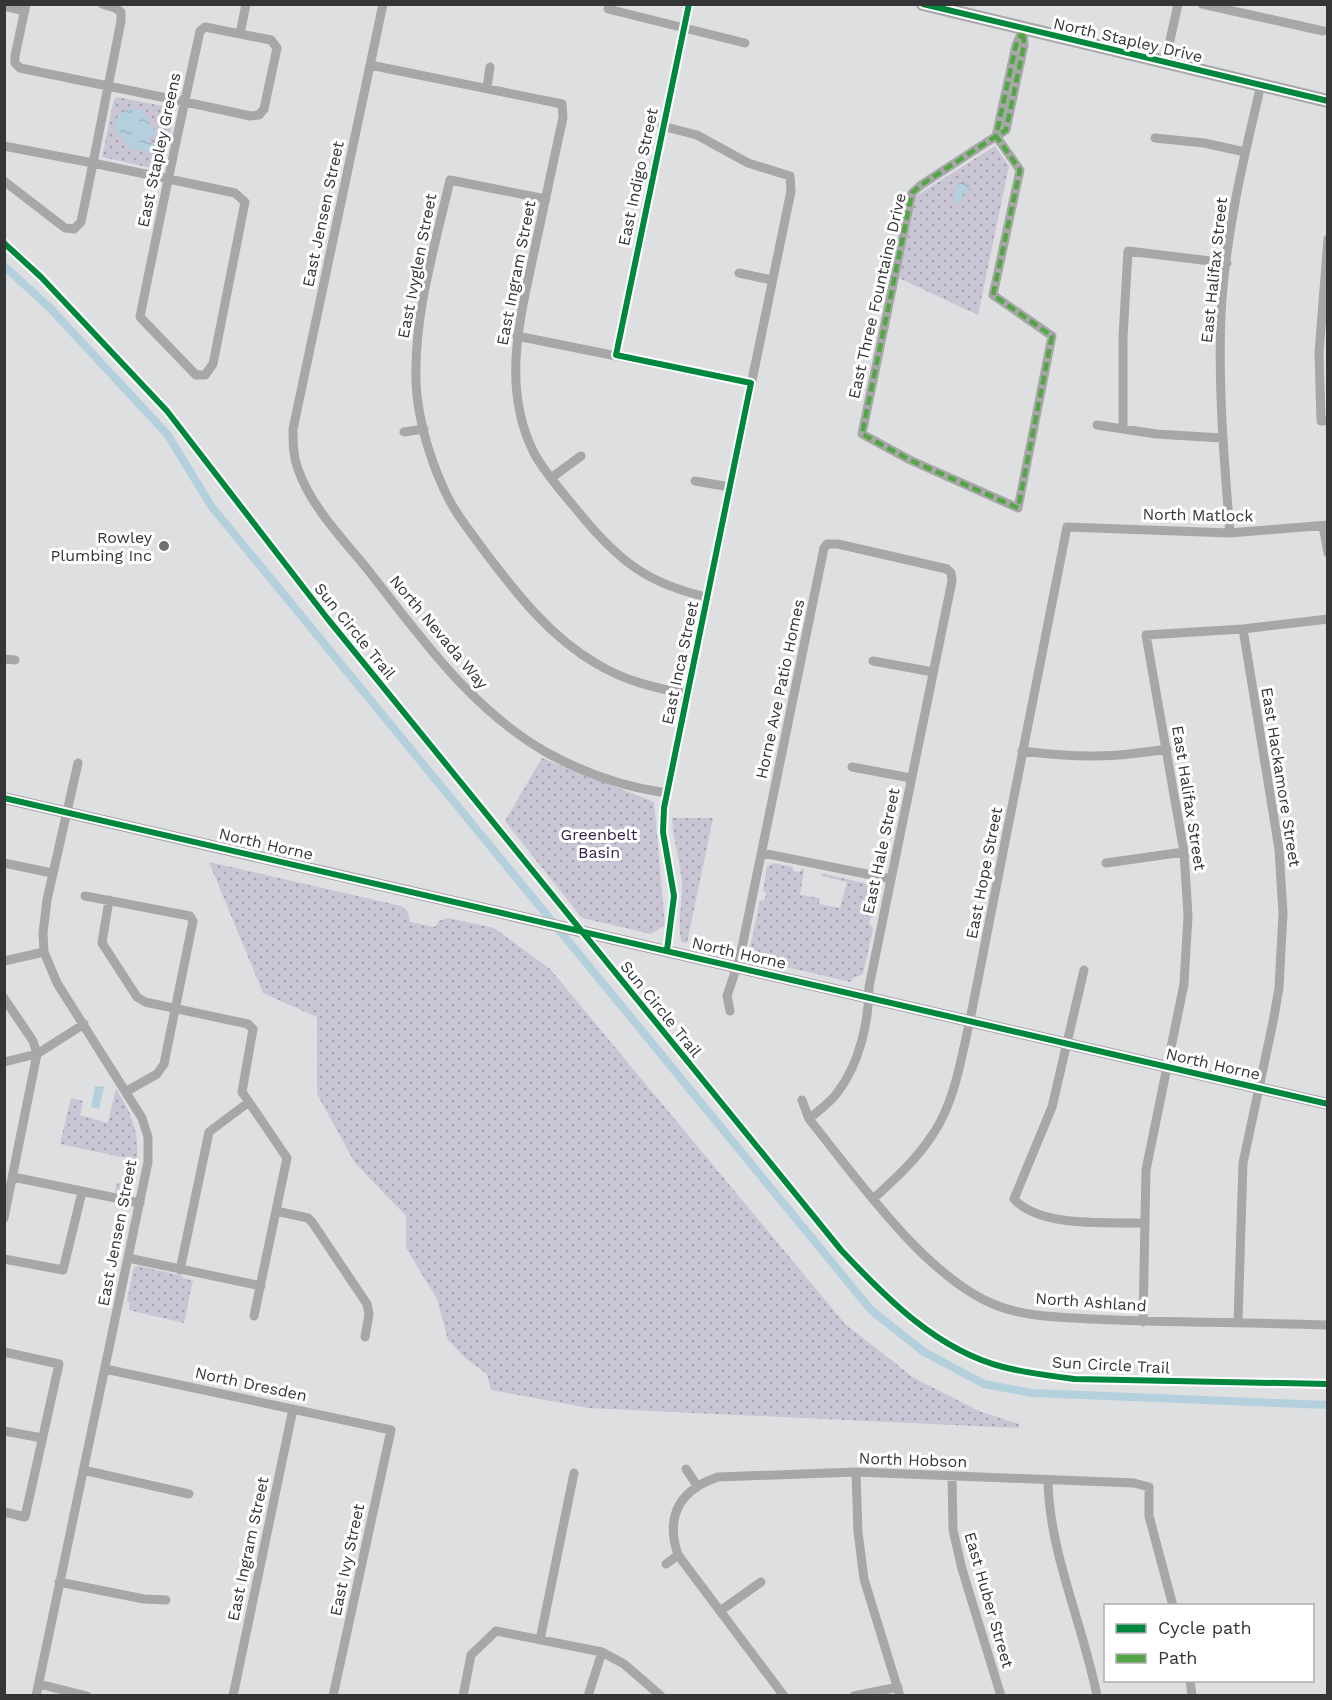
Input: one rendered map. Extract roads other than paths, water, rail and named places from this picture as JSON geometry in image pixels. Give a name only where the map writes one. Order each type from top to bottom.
[{"type":"main road","name":"North Stapley Drive","points":[[923,4],[1023,30],[1328,101]]},
{"type":"street","points":[[4,181],[65,228],[74,229],[81,222],[122,21],[121,12],[102,4]]},
{"type":"street","points":[[240,34],[246,4]]},
{"type":"street","name":"East Jensen Street","points":[[293,429],[383,4]]},
{"type":"street","name":"East Indigo Street","points":[[616,355],[689,4]]},
{"type":"street","points":[[1165,63],[1178,4]]},
{"type":"street","points":[[1203,4],[1323,31]]},
{"type":"street","points":[[4,6],[26,8],[15,63],[20,68],[184,101]]},
{"type":"street","points":[[608,9],[745,43]]},
{"type":"street","name":"East Stapley Greens","points":[[168,179],[235,193],[245,202],[213,364],[205,375],[195,375],[140,317],[168,179],[184,101],[200,32],[205,27],[271,40],[277,48],[264,109],[259,115],[250,116],[184,101]]},
{"type":"street","points":[[996,136],[1016,45],[1023,30]]},
{"type":"street","points":[[370,65],[487,88],[490,68]]},
{"type":"street","name":"East Halifax Street","points":[[1230,533],[1222,438],[1221,312],[1245,152],[1261,85]]},
{"type":"street","name":"East Ingram Street","points":[[487,88],[562,104],[563,117],[517,336],[516,382],[520,412],[534,453],[551,478],[622,561],[664,585],[707,597]]},
{"type":"street","name":"East Inca Street","points":[[662,126],[697,135],[748,163],[790,177],[791,191],[667,793],[663,832],[674,896],[667,950]]},
{"type":"street","name":"East Three Fountains Drive","points":[[996,136],[1020,170],[993,295],[1052,336],[1018,508],[910,460],[862,434],[912,193],[996,136]]},
{"type":"street","points":[[1155,138],[1204,143],[1245,152]]},
{"type":"street","points":[[4,146],[168,179]]},
{"type":"street","name":"East Ivyglen Street","points":[[546,199],[450,180],[417,339],[416,385],[424,429],[443,488],[460,518],[527,607],[563,640],[596,664],[645,686],[687,694]]},
{"type":"street","points":[[1324,420],[1318,353],[1328,239]]},
{"type":"street","points":[[1123,428],[1123,337],[1128,251],[1227,263]]},
{"type":"street","points":[[739,273],[772,280]]},
{"type":"street","points":[[517,336],[751,383]]},
{"type":"street","points":[[1096,425],[1156,434],[1222,438]]},
{"type":"street","name":"North Nevada Way","points":[[293,429],[293,448],[298,470],[318,508],[452,676],[482,706],[543,750],[606,780],[628,787],[667,793]]},
{"type":"street","points":[[404,432],[424,429]]},
{"type":"street","points":[[551,478],[581,456]]},
{"type":"street","points":[[695,481],[730,487]]},
{"type":"street","points":[[1325,526],[1328,553]]},
{"type":"street","name":"North Matlock","points":[[1067,527],[1230,533],[1325,526]]},
{"type":"street","name":"East Hope Street","points":[[873,1198],[908,1168],[934,1133],[954,1088],[970,1020],[1067,527]]},
{"type":"street","name":"Horne Ave Patio Homes","points":[[730,1011],[727,996],[735,966],[740,957],[824,548],[827,544],[838,544],[941,567],[951,573]]},
{"type":"street","name":"East Hale Street","points":[[809,1119],[837,1094],[856,1060],[951,573]]},
{"type":"street","points":[[1244,629],[1328,619]]},
{"type":"street","name":"East Halifax Street","points":[[1143,1322],[1146,1170],[1154,1118],[1168,1067],[1184,984],[1188,915],[1184,852],[1146,636],[1244,629]]},
{"type":"street","name":"East Hackamore Street","points":[[1238,1322],[1243,1162],[1260,1089],[1279,988],[1283,913],[1279,849],[1244,629]]},
{"type":"street","points":[[4,659],[15,660]]},
{"type":"street","points":[[873,660],[933,672]]},
{"type":"street","points":[[1023,751],[1076,758],[1117,757],[1167,749]]},
{"type":"street","name":"East Jensen Street","points":[[36,1695],[148,1162],[148,1137],[142,1118],[57,983],[44,952],[44,919],[52,873],[78,763]]},
{"type":"street","points":[[852,767],[911,778]]},
{"type":"street","name":"North Horne","points":[[4,798],[1328,1104]]},
{"type":"street","points":[[1106,863],[1184,852]]},
{"type":"street","points":[[762,853],[891,879]]},
{"type":"street","points":[[4,863],[52,873]]},
{"type":"street","points":[[86,896],[190,916],[193,921],[164,1064],[157,1074],[127,1091]]},
{"type":"street","points":[[109,900],[102,943],[137,997],[248,1024],[253,1029],[242,1092],[286,1158],[254,1316]]},
{"type":"street","points":[[4,961],[44,952]]},
{"type":"street","points":[[1084,970],[1052,1107],[1014,1199],[1019,1205],[1040,1215],[1074,1222],[1144,1223]]},
{"type":"street","points":[[4,998],[33,1041],[37,1054],[4,1218]]},
{"type":"street","points":[[4,1062],[37,1054],[84,1024]]},
{"type":"street","name":"North Ashland","points":[[802,1100],[809,1119],[924,1257],[953,1279],[993,1304],[1043,1316],[1143,1322],[1328,1325]]},
{"type":"street","points":[[180,1270],[209,1132],[249,1102]]},
{"type":"street","points":[[13,1177],[140,1203]]},
{"type":"street","points":[[4,1259],[63,1270],[82,1192]]},
{"type":"street","points":[[276,1211],[308,1218],[312,1222],[367,1304],[369,1314],[365,1337]]},
{"type":"street","points":[[128,1258],[261,1286]]},
{"type":"street","points":[[4,1352],[59,1364],[25,1517],[4,1512]]},
{"type":"street","name":"North Dresden","points":[[105,1369],[390,1430]]},
{"type":"street","name":"East Ingram Street","points":[[233,1695],[293,1409]]},
{"type":"street","name":"East Ivy Street","points":[[333,1695],[390,1430]]},
{"type":"street","points":[[4,1431],[42,1438]]},
{"type":"street","points":[[686,1469],[696,1484],[681,1499],[674,1519],[673,1539],[678,1555],[784,1695]]},
{"type":"street","points":[[83,1470],[189,1494]]},
{"type":"street","points":[[854,1695],[899,1691],[864,1579],[858,1532],[856,1472]]},
{"type":"street","name":"North Hobson","points":[[696,1484],[718,1477],[856,1472],[1134,1483],[1149,1487],[1149,1516],[1173,1604]]},
{"type":"street","points":[[540,1640],[574,1473]]},
{"type":"street","name":"East Huber Street","points":[[952,1476],[953,1530],[962,1569],[1001,1695]]},
{"type":"street","points":[[1048,1480],[1048,1510],[1054,1538],[1088,1648],[1097,1695]]},
{"type":"street","points":[[666,1564],[678,1555]]},
{"type":"street","points":[[59,1582],[144,1599],[166,1600]]},
{"type":"street","points":[[720,1611],[761,1582]]},
{"type":"street","points":[[463,1695],[471,1655],[496,1631],[602,1652],[624,1664],[661,1695]]},
{"type":"street","points":[[588,1695],[602,1652]]},
{"type":"street","points":[[39,1684],[87,1695]]},
{"type":"water","points":[[130,108],[142,110],[156,133],[148,138],[154,147],[145,153],[141,149],[130,149],[115,128],[118,115]]},
{"type":"water","points":[[957,182],[970,185],[968,194],[963,193],[961,203],[953,201]]},
{"type":"water","points":[[95,1086],[104,1087],[99,1109],[91,1107]]},
{"type":"waterway","points":[[4,266],[49,307],[167,434],[212,507],[871,1310],[924,1352],[984,1384],[1032,1393],[1328,1405]]},
{"type":"place","name":"Rowley Plumbing Inc","points":[[164,546]]},
{"type":"park label","name":"Greenbelt Basin","points":[[599,843]]}]
